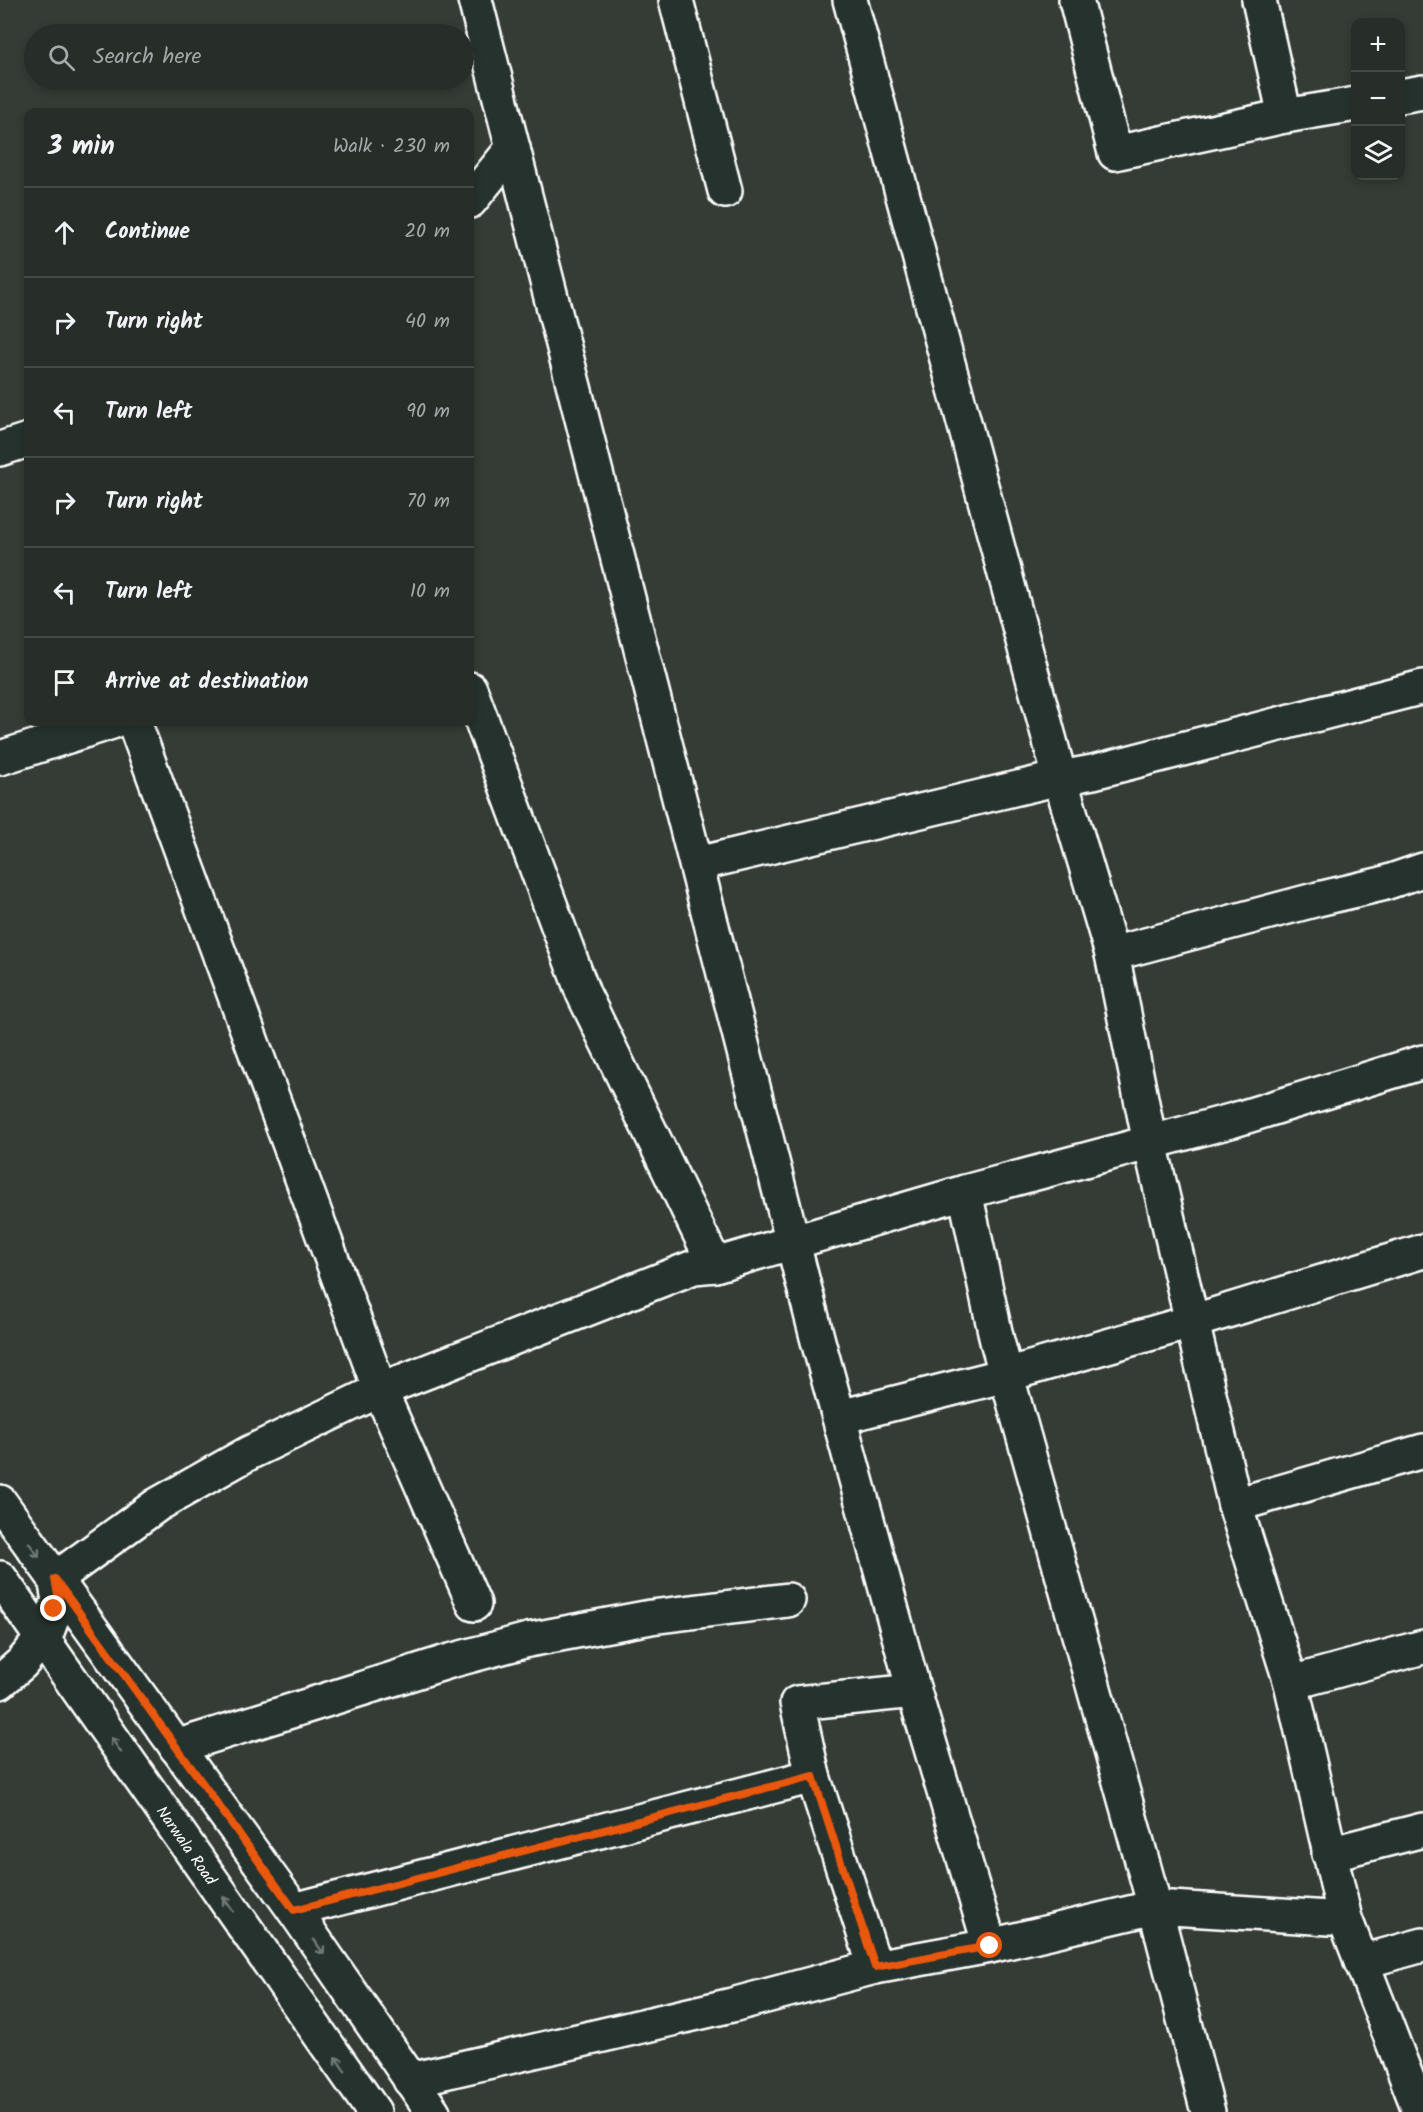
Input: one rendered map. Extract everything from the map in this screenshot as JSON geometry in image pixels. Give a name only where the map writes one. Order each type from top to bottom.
[{"type":"street","points":[[475,0],[818,1341],[914,1691],[990,1946]]},
{"type":"street","points":[[676,0],[725,191]]},
{"type":"street","points":[[850,0],[1060,778],[1112,954],[1150,1143],[1234,1506],[1291,1683],[1345,1919],[1420,2112]]},
{"type":"street","points":[[1076,0],[1115,153],[1285,116],[1351,105]]},
{"type":"street","points":[[1258,0],[1285,116]]},
{"type":"street","points":[[1405,95],[1423,92]]},
{"type":"street","points":[[474,196],[513,148]]},
{"type":"street","points":[[0,449],[24,441]]},
{"type":"street","points":[[697,864],[1093,772],[1423,687]]},
{"type":"street","points":[[474,699],[583,993],[714,1265]]},
{"type":"street","points":[[0,758],[100,726]]},
{"type":"street","points":[[135,726],[380,1390],[474,1604]]},
{"type":"street","points":[[1112,954],[1382,884],[1423,870]]},
{"type":"street","points":[[55,1579],[157,1505],[249,1453],[380,1390],[694,1267],[714,1265],[965,1192],[1234,1120],[1423,1062]]},
{"type":"street","points":[[965,1192],[996,1341],[1155,1907],[1208,2112]]},
{"type":"street","points":[[840,1417],[1006,1375],[1191,1322],[1423,1251]]},
{"type":"street","points":[[1234,1506],[1423,1451]]},
{"type":"street","points":[[0,1502],[294,1910],[433,2112]]},
{"type":"street","name":"Narwala Road","points":[[0,1578],[374,2112]]},
{"type":"street","points":[[0,1682],[22,1663],[47,1632],[59,1600],[55,1579]]},
{"type":"street","points":[[176,1747],[450,1660],[528,1640],[651,1617],[788,1600]]},
{"type":"street","points":[[1291,1683],[1423,1647]]},
{"type":"street","points":[[875,1967],[813,1776],[797,1702],[914,1691]]},
{"type":"street","points":[[294,1910],[813,1776]]},
{"type":"street","points":[[1329,1854],[1423,1830]]},
{"type":"street","points":[[410,2080],[732,2005],[875,1967],[990,1946],[1155,1907],[1345,1919]]},
{"type":"street","points":[[1361,1962],[1423,1945]]},
{"type":"route","points":[[54,1609],[59,1600],[55,1579],[294,1910],[813,1776],[875,1967],[990,1946]]}]
